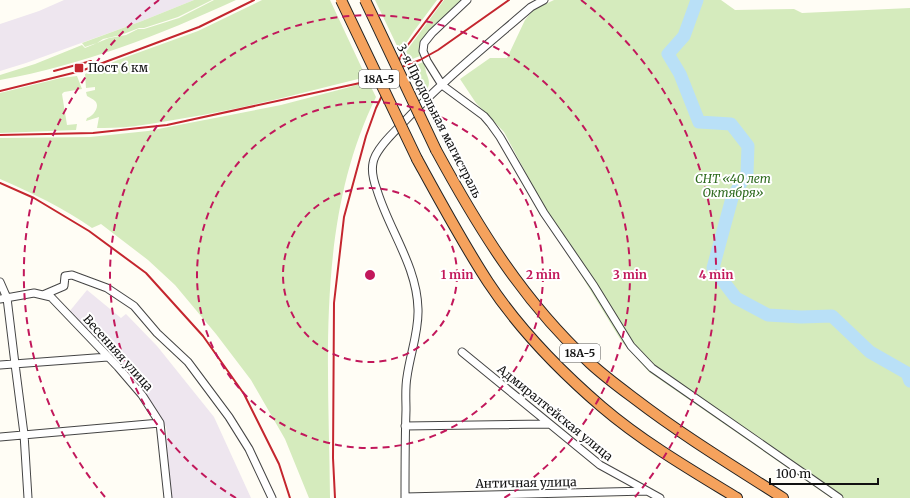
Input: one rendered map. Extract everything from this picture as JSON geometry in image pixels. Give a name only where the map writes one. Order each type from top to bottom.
[{"type":"highway","name":"18А-5","points":[[341,0],[417,159],[448,217],[489,283],[512,314],[551,359],[603,408],[631,429],[737,498]]},
{"type":"highway","name":"3-я Продольная магистраль","points":[[365,0],[436,150],[466,204],[507,268],[530,299],[590,363],[647,408],[722,460],[783,498]]},
{"type":"street","points":[[467,0],[432,32],[424,43],[423,51],[427,60],[442,85],[484,116],[500,137],[544,213],[594,286],[631,346],[652,368],[839,498]]},
{"type":"street","points":[[405,498],[405,426],[407,379],[410,355],[417,328],[418,309],[416,288],[403,250],[386,216],[377,190],[373,176],[373,163],[377,153],[388,138],[420,104],[531,7],[544,0]]},
{"type":"street","points":[[3,298],[34,293],[43,295],[64,286],[65,276],[72,275],[107,288],[134,306],[157,333],[188,362],[229,417],[249,449],[272,498]]},
{"type":"street","points":[[0,282],[15,364],[24,434],[28,498]]},
{"type":"street","name":"Весенняя улица","points":[[43,295],[51,297],[118,367],[142,395],[160,423],[168,498]]},
{"type":"street","name":"Адмиралтейская улица","points":[[462,352],[600,465],[660,498]]},
{"type":"street","points":[[0,365],[108,357]]},
{"type":"street","points":[[0,437],[160,423]]},
{"type":"street","points":[[405,426],[549,424]]},
{"type":"street","name":"Античная улица","points":[[405,498],[647,491]]},
{"type":"shaded area","points":[[64,0],[194,0],[142,21],[0,71],[0,24],[39,11]]},
{"type":"shaded area","points":[[87,290],[121,318],[126,314],[157,346],[214,417],[251,498],[170,498],[164,435],[167,435],[166,427],[145,394],[69,312]]},
{"type":"green space","points":[[194,0],[212,0],[178,17],[144,28],[139,28],[121,35],[103,39],[97,43],[85,47],[82,43],[142,21]]},
{"type":"green space","points":[[214,0],[236,0],[121,48],[31,74],[0,80],[0,75],[35,64],[82,45],[85,48],[109,38],[126,35],[138,29],[144,29],[179,18]]},
{"type":"green space","points":[[262,0],[330,0],[366,77],[253,105],[152,124],[119,128],[97,128],[99,117],[86,121],[87,118],[95,111],[97,103],[87,96],[86,92],[95,90],[95,87],[86,88],[85,74],[118,60],[198,31]]},
{"type":"green space","points":[[375,0],[437,0],[400,52]]},
{"type":"green space","points":[[444,0],[464,0],[421,43],[419,50],[420,56],[405,62],[403,57],[407,50]]},
{"type":"green space","name":"СНТ «40 лет Октября»","points":[[554,0],[721,0],[735,10],[794,9],[802,13],[910,8],[910,498],[831,498],[649,372],[622,342],[575,265],[504,132],[476,103],[460,79],[490,58],[507,58],[525,20],[533,10]]},
{"type":"green space","points":[[423,62],[429,84],[420,96],[408,69]]},
{"type":"green space","points":[[77,76],[82,89],[64,92],[62,94],[67,125],[77,124],[76,130],[0,133],[0,93],[61,78]]},
{"type":"green space","points":[[368,81],[376,97],[356,144],[343,193],[334,243],[328,345],[330,498],[309,498],[285,439],[251,380],[216,334],[175,285],[148,260],[101,224],[92,228],[48,201],[0,179],[0,138],[90,137],[148,131],[281,105]]},
{"type":"waterway","points":[[697,0],[684,36],[668,54],[680,74],[699,122],[731,124],[748,146],[747,173],[732,198],[713,268],[736,298],[768,315],[801,317],[832,316],[870,352],[907,373],[910,381]]},
{"type":"railway","points":[[0,91],[81,71],[199,27],[254,0]]},
{"type":"railway","points":[[335,498],[333,458],[334,303],[344,217],[366,136],[376,108],[404,50],[442,0]]},
{"type":"railway","points":[[0,135],[93,133],[167,125],[360,83],[420,60],[438,50],[509,0]]},
{"type":"railway","points":[[54,71],[91,61]]},
{"type":"railway","points":[[0,183],[34,198],[89,231],[146,273],[203,336],[244,394],[279,464],[290,498]]},
{"type":"place","name":"Пост 6 км","points":[[79,68]]}]
